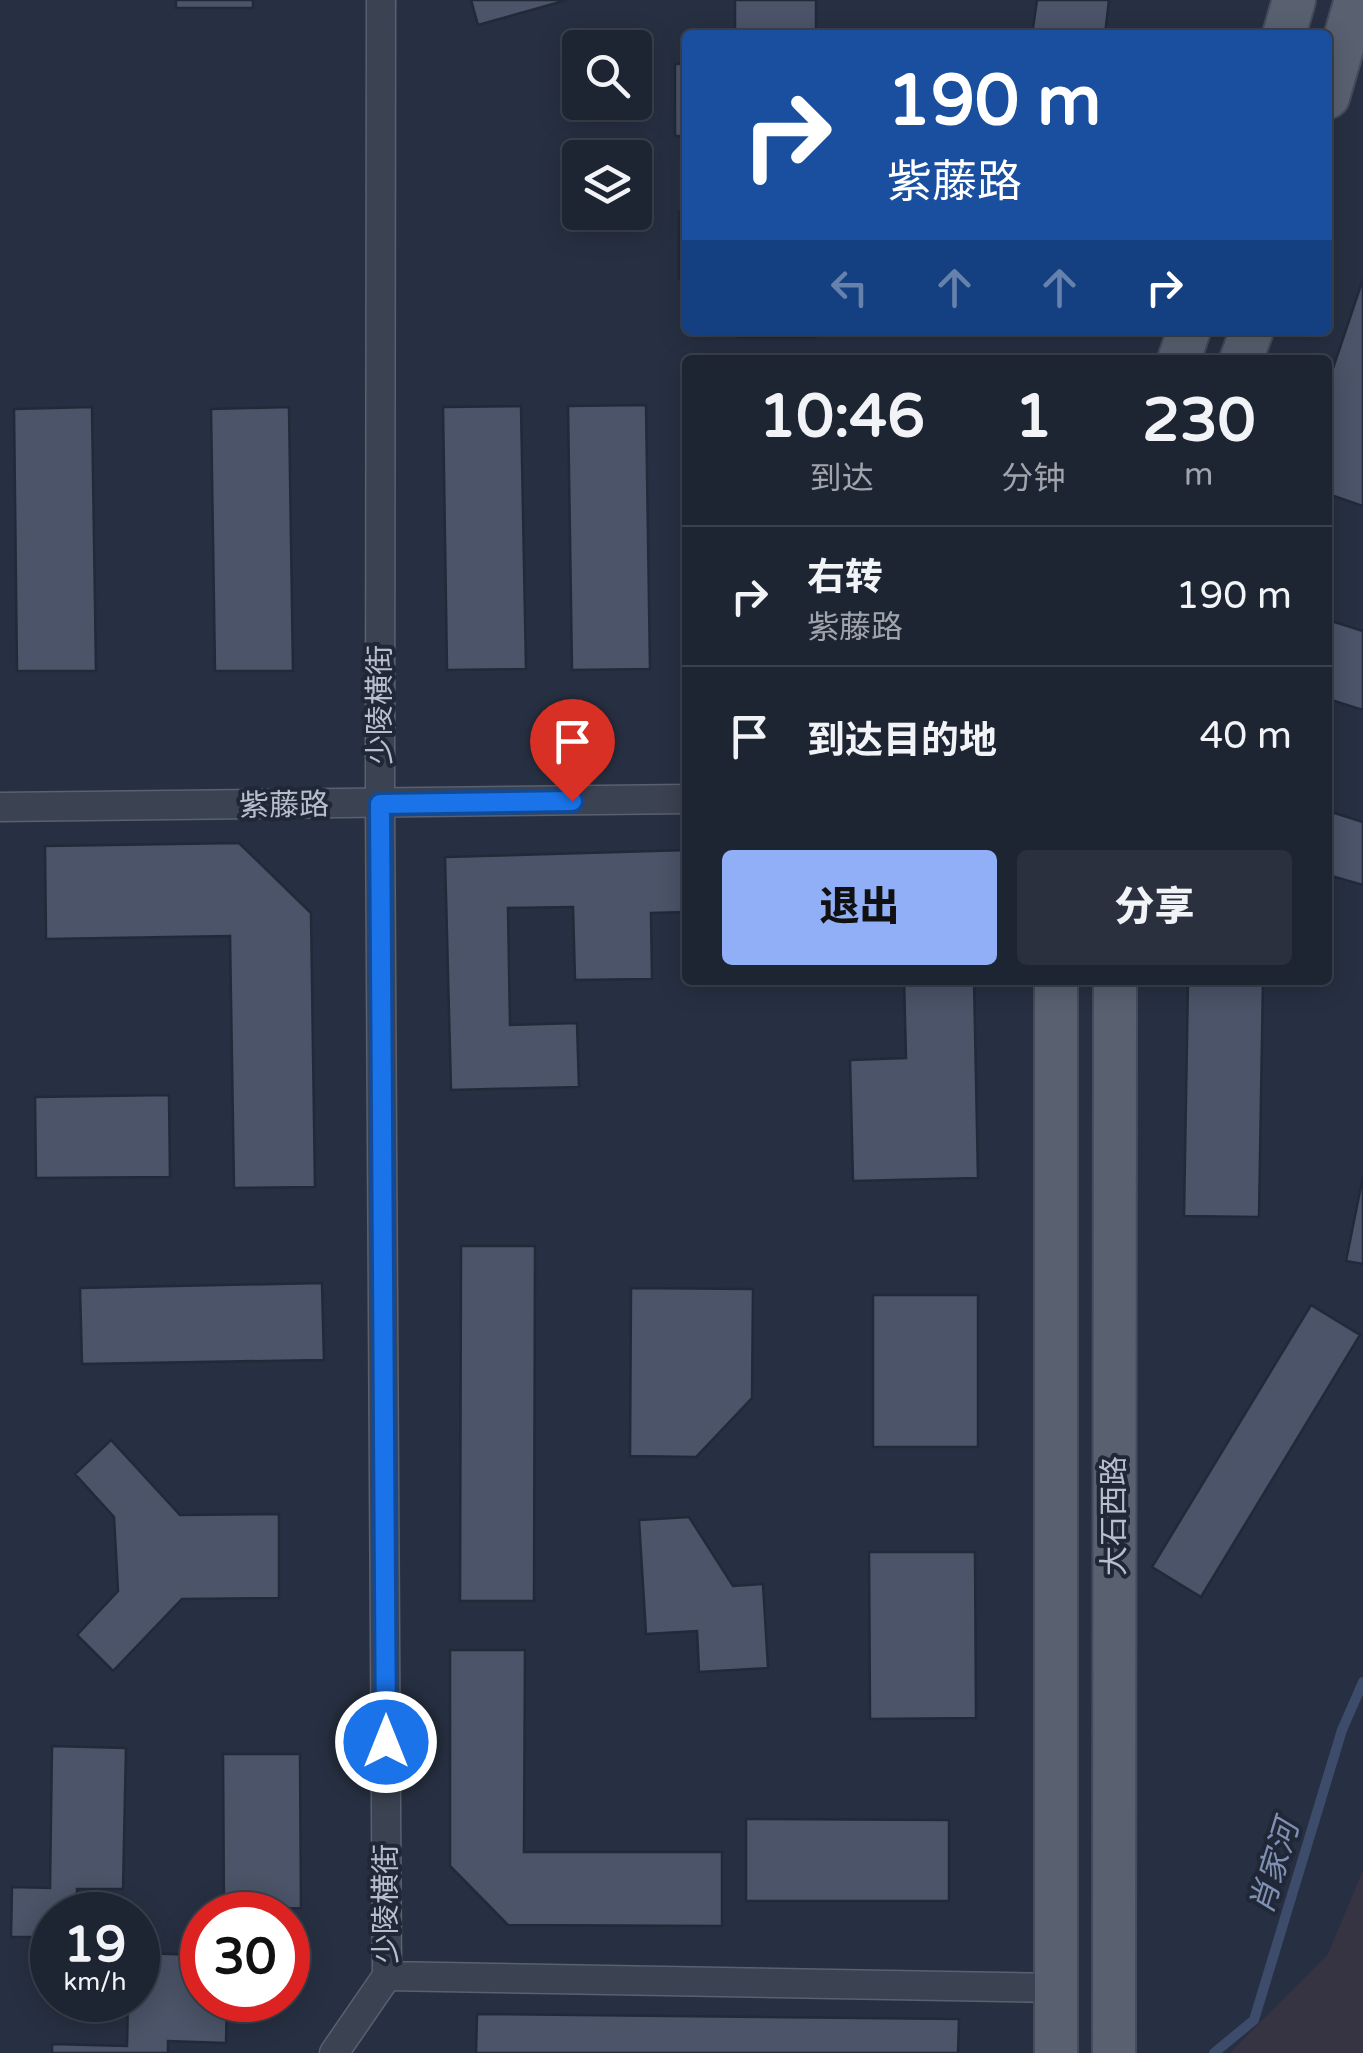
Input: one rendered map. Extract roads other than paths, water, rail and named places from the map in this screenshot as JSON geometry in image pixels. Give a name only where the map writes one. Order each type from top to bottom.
[{"type":"main road","points":[[1285,30],[1294,0]]},
{"type":"main road","points":[[1332,83],[1356,0]]},
{"type":"main road","name":"大石西路","points":[[1056,985],[1056,2053]]},
{"type":"main road","name":"大石西路","points":[[1114,2053],[1115,985]]},
{"type":"street","name":"少陵横街","points":[[334,2053],[387,1976],[380,804],[381,0]]},
{"type":"street","name":"紫藤路","points":[[0,808],[682,799]]},
{"type":"street","points":[[387,1976],[1056,1988]]},
{"type":"waterway","name":"肖家河","points":[[1214,2053],[1254,2020],[1342,1730],[1363,1682]]}]
